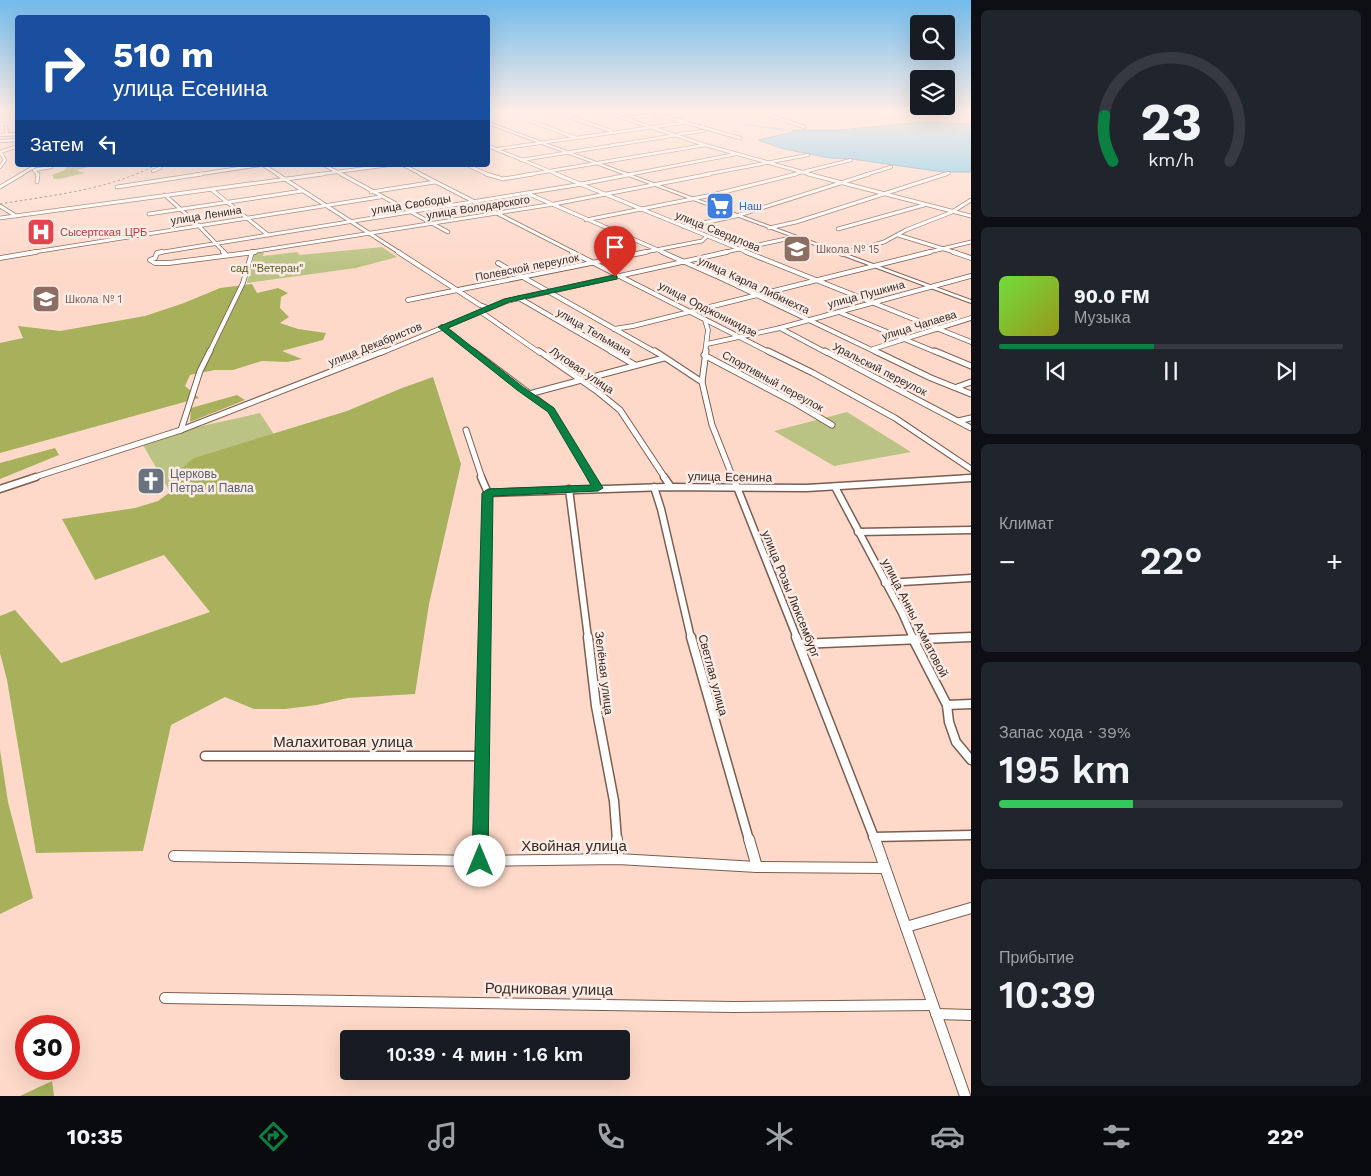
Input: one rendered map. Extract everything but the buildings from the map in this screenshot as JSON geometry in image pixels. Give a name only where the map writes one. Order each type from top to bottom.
[{"type":"main road","points":[[596,164],[971,302]]},
{"type":"street","name":"улица Свердлова","points":[[531,164],[971,342]]},
{"type":"street","points":[[472,167],[499,179],[595,164]]},
{"type":"street","name":"улица Свободы","points":[[150,260],[155,258],[158,253],[528,194],[686,164]]},
{"type":"street","name":"улица Володарского","points":[[150,260],[155,263],[169,263],[370,234],[554,204],[755,164]]},
{"type":"street","points":[[773,164],[971,216]]},
{"type":"street","points":[[586,220],[691,199],[836,164]]},
{"type":"street","points":[[0,187],[12,182],[35,167]]},
{"type":"street","points":[[37,182],[38,173],[34,170],[51,167]]},
{"type":"street","points":[[154,171],[160,167]]},
{"type":"street","points":[[117,187],[248,167]]},
{"type":"street","points":[[264,167],[488,308]]},
{"type":"street","points":[[327,167],[448,232]]},
{"type":"street","points":[[0,218],[373,167]]},
{"type":"street","name":"улица Орджоникидзе","points":[[407,167],[813,373],[895,418],[971,469]]},
{"type":"street","points":[[684,227],[736,216],[891,167]]},
{"type":"street","points":[[769,228],[796,222],[948,173]]},
{"type":"street","points":[[0,182],[12,182]]},
{"type":"street","points":[[371,192],[435,182]]},
{"type":"street","points":[[211,189],[268,235]]},
{"type":"street","points":[[149,214],[302,191]]},
{"type":"street","name":"улица Карла Либкнехта","points":[[528,194],[684,262],[873,349],[931,378],[958,387],[971,394]]},
{"type":"street","points":[[165,195],[179,210],[198,225],[226,255]]},
{"type":"street","name":"улица Ленина","points":[[0,258],[380,197]]},
{"type":"street","points":[[842,254],[884,242],[898,234],[952,212],[971,200]]},
{"type":"street","points":[[838,229],[925,205]]},
{"type":"street","points":[[0,206],[16,216]]},
{"type":"street","points":[[898,234],[971,258]]},
{"type":"street","name":"Полевской переулок","points":[[408,300],[520,276],[658,251],[702,241],[707,236]]},
{"type":"street","name":"улица Декабристов","points":[[0,489],[181,430],[336,371],[488,308],[519,298],[795,237]]},
{"type":"street","points":[[614,329],[633,326],[754,294],[971,242]]},
{"type":"street","points":[[181,430],[200,371],[243,283],[252,252]]},
{"type":"street","points":[[498,263],[664,358],[702,382]]},
{"type":"street","name":"улица Пушкина","points":[[707,344],[780,328],[971,276]]},
{"type":"street","name":"улица Тельмана","points":[[519,298],[635,365]]},
{"type":"street","name":"Луговая улица","points":[[481,312],[620,410],[671,487]]},
{"type":"street","points":[[839,312],[971,366]]},
{"type":"street","name":"улица Чапаева","points":[[873,349],[971,318]]},
{"type":"street","name":"улица Розы Люксембург","points":[[706,320],[708,330],[702,382],[712,425],[859,795],[965,1096]]},
{"type":"street","points":[[442,327],[551,410],[598,488]]},
{"type":"street","name":"Уральский переулок","points":[[780,328],[971,428]]},
{"type":"street","name":"Спортивный переулок","points":[[704,355],[832,425]]},
{"type":"street","points":[[528,394],[664,358]]},
{"type":"street","points":[[958,387],[971,382]]},
{"type":"street","points":[[958,421],[971,418]]},
{"type":"street","points":[[466,430],[476,466],[488,493],[485,548],[486,605],[480,861]]},
{"type":"street","name":"улица Есенина","points":[[488,493],[654,487],[736,487],[747,489],[835,487],[887,482],[971,478]]},
{"type":"street","name":"Светлая улица","points":[[654,487],[661,509],[689,630],[757,866]]},
{"type":"street","name":"улица Анны Ахматовой","points":[[835,487],[947,704],[949,722],[956,742],[971,760]]},
{"type":"street","name":"Зелёная улица","points":[[569,490],[596,706],[614,801],[618,859]]},
{"type":"street","points":[[858,532],[971,530]]},
{"type":"street","points":[[885,583],[971,578]]},
{"type":"street","points":[[799,644],[971,637]]},
{"type":"street","points":[[947,704],[971,704]]},
{"type":"street","name":"Малахитовая улица","points":[[205,756],[481,756]]},
{"type":"street","points":[[873,837],[971,835]]},
{"type":"street","name":"Хвойная улица","points":[[174,856],[480,861],[618,859],[757,866],[885,868]]},
{"type":"street","points":[[906,926],[971,908]]},
{"type":"street","name":"Родниковая улица","points":[[165,998],[373,1000],[532,1005],[935,1009],[971,1015]]},
{"type":"green space","points":[[67,167],[89,167],[76,170],[85,173],[54,179],[52,175],[65,170]]},
{"type":"green space","name":"сад \"Ветеран\"","points":[[382,247],[397,257],[356,268],[247,283],[255,253],[264,252],[263,256],[297,252],[300,255]]},
{"type":"green space","points":[[252,284],[257,293],[278,288],[288,293],[281,297],[280,308],[289,317],[280,323],[298,329],[326,333],[323,340],[282,351],[302,359],[287,362],[262,361],[233,370],[215,370],[190,375],[185,386],[199,398],[0,453],[0,343],[23,338],[18,326],[60,331],[145,316],[220,288]]},
{"type":"green space","points":[[433,377],[461,464],[429,604],[415,694],[348,698],[317,705],[285,709],[254,709],[225,697],[171,725],[143,851],[36,853],[7,680],[0,653],[0,616],[15,610],[61,663],[210,612],[164,555],[95,580],[62,519],[135,508],[158,501],[173,490],[179,472],[194,458],[347,411]]},
{"type":"green space","points":[[237,395],[245,400],[190,422],[191,408]]},
{"type":"green space","points":[[847,412],[911,452],[834,466],[774,431]]},
{"type":"green space","points":[[260,413],[277,439],[192,530],[143,445],[193,428]]},
{"type":"green space","points":[[55,448],[59,455],[0,479],[0,463]]},
{"type":"green space","points":[[0,750],[8,802],[33,898],[0,914]]},
{"type":"green space","points":[[52,1081],[54,1096],[20,1096]]},
{"type":"water","points":[[888,164],[971,164],[971,172],[943,172]]},
{"type":"railway","points":[[0,204],[100,186],[152,167]]},
{"type":"place","name":"Наш","points":[[720,206]]},
{"type":"place","name":"Сысертская ЦРБ","points":[[41,232]]},
{"type":"place","name":"Школа № 15","points":[[797,249]]},
{"type":"place","name":"Школа № 1","points":[[46,299]]},
{"type":"place","name":"Церковь Петра и Павла","points":[[151,481]]},
{"type":"route","points":[[480,861],[486,605],[485,548],[488,493],[598,488],[551,410],[527,394],[442,327],[507,301],[615,277]]}]
